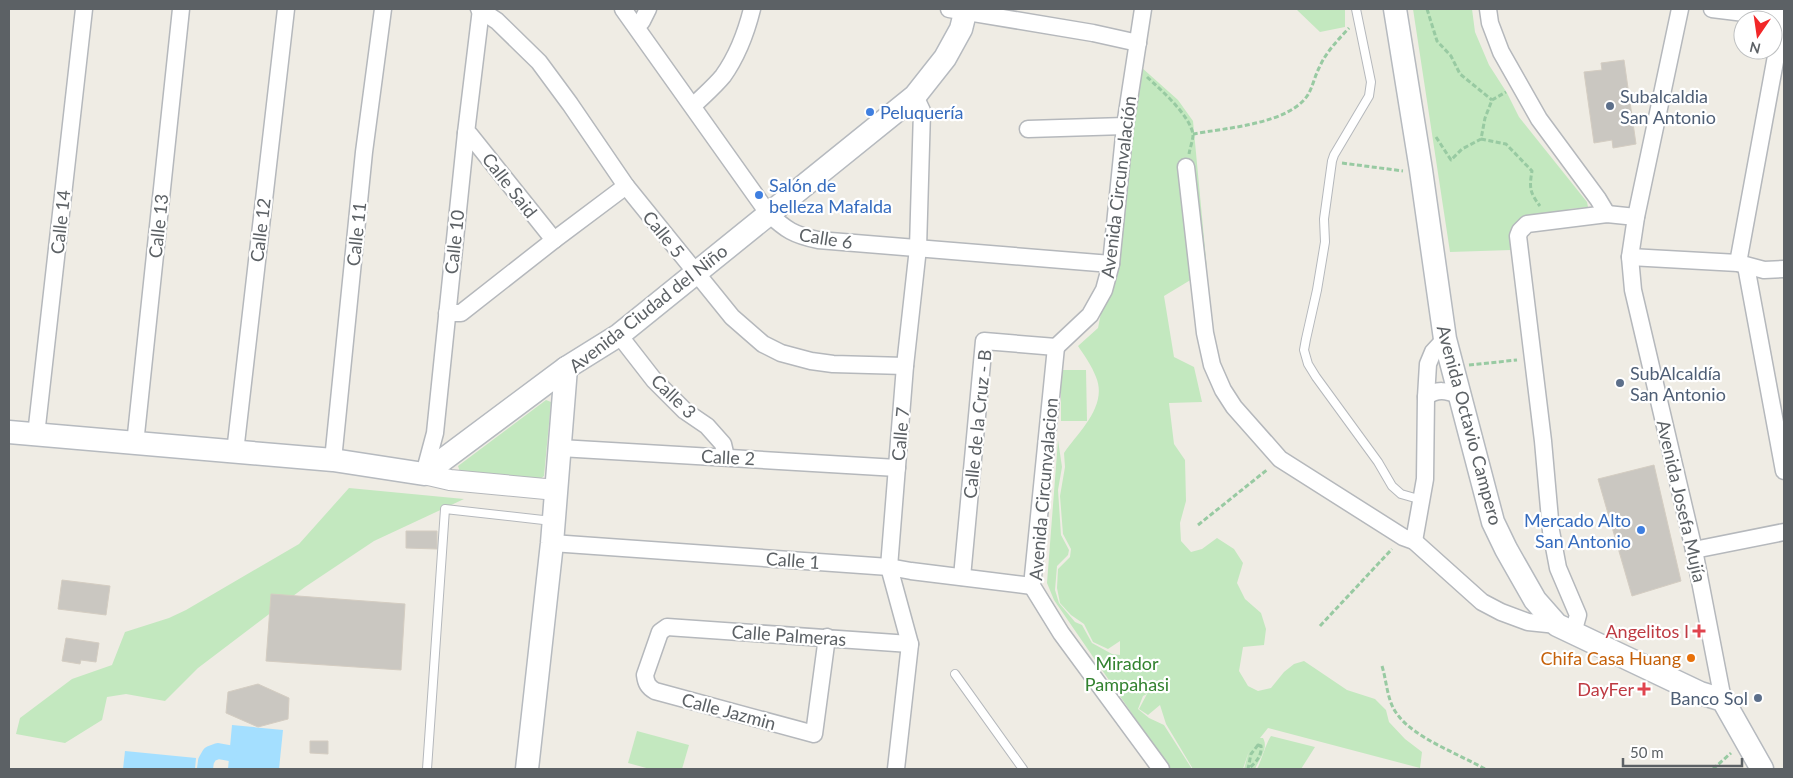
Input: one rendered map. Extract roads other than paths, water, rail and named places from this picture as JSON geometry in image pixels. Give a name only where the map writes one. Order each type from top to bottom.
[{"type":"main road","name":"Avenida Octavio Campero","points":[[1395,9],[1446,339],[1459,396],[1493,522],[1506,549],[1536,600],[1565,629],[1700,693],[1723,700]]},
{"type":"main road","name":"Avenida Ciudad del Niño","points":[[527,769],[553,532],[566,368],[619,334],[696,274],[768,213],[915,96],[945,58],[961,29],[960,10]]},
{"type":"main road","points":[[9,432],[333,460],[424,474],[566,368]]},
{"type":"main road","points":[[1723,700],[1762,769]]},
{"type":"street","name":"Calle 14","points":[[36,434],[84,9]]},
{"type":"street","name":"Calle 13","points":[[135,444],[182,9]]},
{"type":"street","name":"Calle 12","points":[[234,452],[286,9]]},
{"type":"street","name":"Calle 11","points":[[333,460],[364,152],[383,9]]},
{"type":"street","name":"Calle 10","points":[[424,474],[435,433],[480,9]]},
{"type":"street","name":"Calle 5","points":[[480,9],[497,21],[539,62],[626,186],[732,317],[763,344],[781,353],[811,361],[833,364],[906,366]]},
{"type":"street","name":"Calle 6","points":[[624,9],[768,213],[786,230],[802,237],[818,240],[1111,264]]},
{"type":"street","points":[[637,26],[648,9]]},
{"type":"street","points":[[693,106],[722,77],[736,54],[745,34],[752,9]]},
{"type":"street","name":"Avenida Circunvalación","points":[[1056,348],[1090,314],[1104,290],[1111,264],[1125,126],[1142,9]]},
{"type":"street","points":[[1488,9],[1490,23],[1501,52],[1538,119],[1598,198],[1607,214]]},
{"type":"street","name":"Avenida Josefa Mujía","points":[[1680,9],[1636,216],[1630,257],[1633,290],[1694,550],[1723,700]]},
{"type":"street","points":[[1712,9],[1784,18],[1742,264],[1784,471]]},
{"type":"street","points":[[960,10],[1138,43]]},
{"type":"street","name":"Calle 7","points":[[896,769],[910,644],[889,567],[896,468],[918,248],[922,111],[915,96]]},
{"type":"street","points":[[1028,129],[1125,126]]},
{"type":"street","name":"Calle Said","points":[[466,133],[470,135],[554,240]]},
{"type":"street","points":[[1186,167],[1205,333],[1212,365],[1223,390],[1234,407],[1280,459],[1408,539],[1482,602],[1501,612],[1528,622],[1565,629],[1578,615],[1558,568],[1551,531],[1543,441],[1518,236],[1520,230],[1527,224],[1607,214],[1636,216]]},
{"type":"street","points":[[447,313],[461,313],[626,186]]},
{"type":"street","points":[[1630,257],[1742,264],[1764,270],[1784,269]]},
{"type":"street","name":"Calle 3","points":[[619,334],[654,380],[685,411],[707,426],[724,444],[726,457]]},
{"type":"street","points":[[1408,539],[1422,500],[1425,479],[1428,364],[1433,352],[1446,339]]},
{"type":"street","name":"Calle de la Cruz - B","points":[[962,577],[984,341],[1056,348]]},
{"type":"street","name":"Avenida Circunvalacion","points":[[1056,348],[1032,586],[1061,633],[1162,769]]},
{"type":"street","points":[[1426,397],[1432,392],[1439,390],[1459,396]]},
{"type":"street","name":"Calle 2","points":[[560,448],[896,468]]},
{"type":"street","points":[[424,474],[450,480],[556,490]]},
{"type":"street","name":"Calle 1","points":[[553,532],[889,567],[1032,586]]},
{"type":"street","points":[[1694,550],[1784,532]]},
{"type":"street","name":"Calle Palmeras","points":[[647,685],[645,675],[660,632],[666,627],[910,644]]},
{"type":"street","name":"Calle Jazmin","points":[[647,685],[656,691],[814,734],[827,637]]},
{"type":"lane","points":[[1356,9],[1369,68],[1370,89],[1361,110],[1332,161],[1324,219],[1325,242],[1304,350],[1308,364],[1316,377],[1378,462],[1392,486],[1401,494],[1422,500]]},
{"type":"lane","points":[[427,769],[445,509],[553,532]]},
{"type":"lane","points":[[955,674],[1023,769]]},
{"type":"water","points":[[232,725],[283,730],[279,769],[228,769]]},
{"type":"water","points":[[125,751],[196,758],[195,769],[123,769]]},
{"type":"waterway","points":[[205,769],[206,761],[210,754],[218,751],[229,753]]},
{"type":"place","name":"Subalcaldia San Antonio","points":[[1610,106]]},
{"type":"place","name":"Peluquería","points":[[870,112]]},
{"type":"place","name":"Salón de belleza Mafalda","points":[[759,195]]},
{"type":"place","name":"SubAlcaldía San Antonio","points":[[1620,383]]},
{"type":"place","name":"Mercado Alto San Antonio","points":[[1641,530]]},
{"type":"place","name":"Angelitos I","points":[[1699,631]]},
{"type":"place","name":"Chifa Casa Huang","points":[[1691,658]]},
{"type":"place","name":"DayFer","points":[[1644,689]]},
{"type":"place","name":"Banco Sol","points":[[1758,698]]},
{"type":"park label","name":"Mirador Pampahasi","points":[[1127,673]]}]
